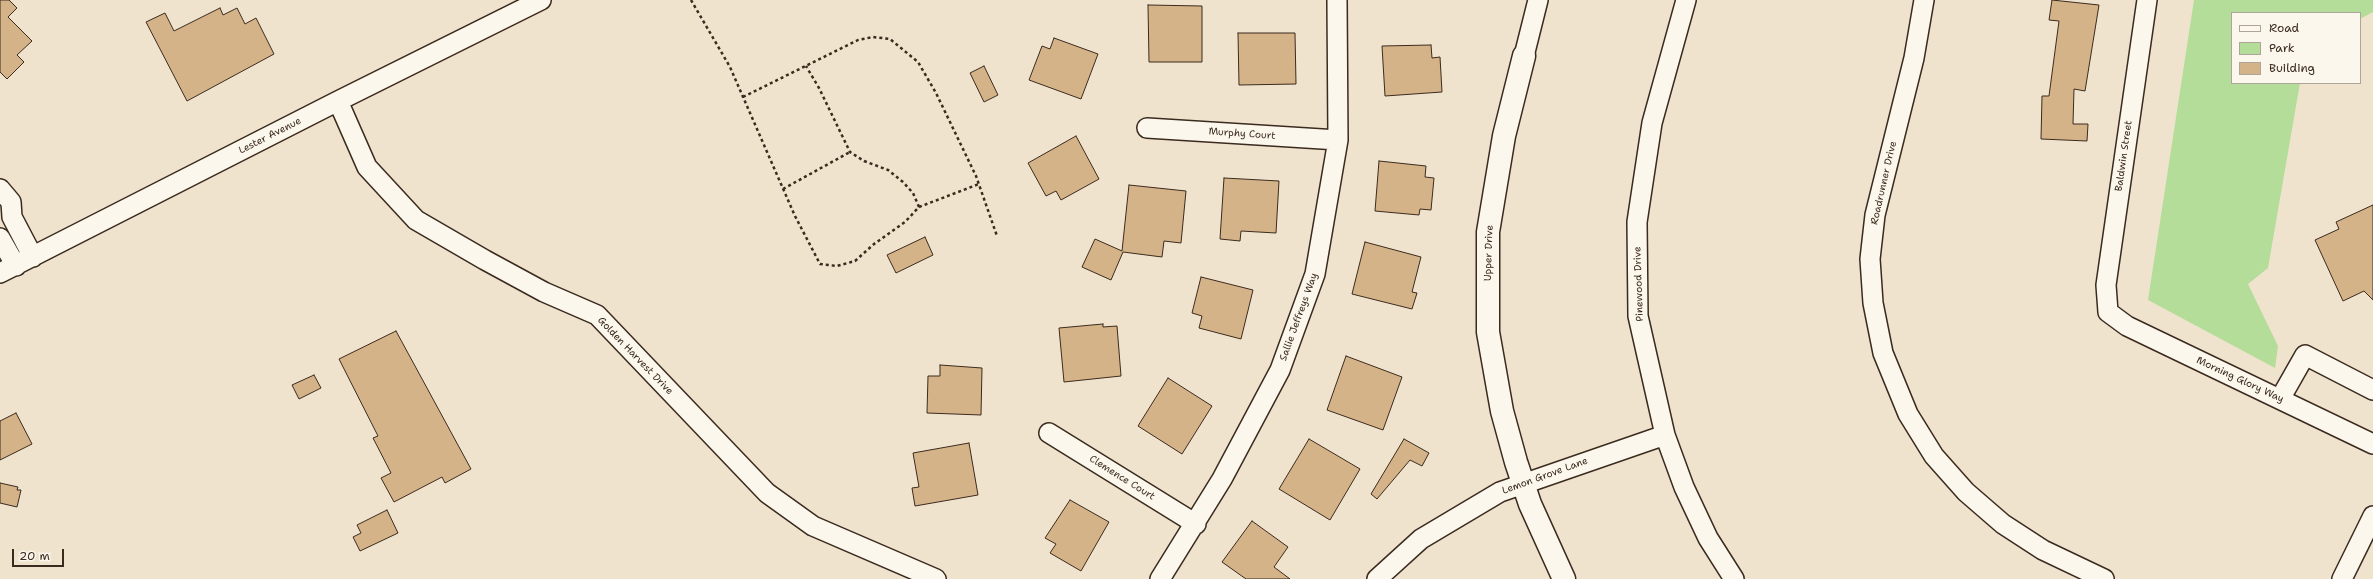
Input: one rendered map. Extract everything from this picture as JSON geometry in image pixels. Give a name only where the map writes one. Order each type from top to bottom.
[{"type":"main road","name":"Upper Drive","points":[[1524,56],[1504,136],[1488,232],[1488,332],[1502,411],[1523,483],[1530,504],[1564,579]]},
{"type":"street","name":"Lester Avenue","points":[[8,270],[338,101],[541,0]]},
{"type":"street","name":"Sallie Jeffreys Way","points":[[1160,579],[1196,524],[1222,479],[1280,370],[1315,274],[1338,140],[1337,0]]},
{"type":"street","name":"Upper Drive","points":[[1524,56],[1538,0]]},
{"type":"street","name":"Pinewood Drive","points":[[1686,0],[1652,123],[1637,222],[1638,316],[1665,435],[1690,500],[1708,538],[1734,579]]},
{"type":"street","name":"Roadrunner Drive","points":[[1924,0],[1914,58],[1875,215],[1870,259],[1873,303],[1883,353],[1908,414],[1934,456],[1966,492],[2003,524],[2043,550],[2104,579]]},
{"type":"street","name":"Baldwin Street","points":[[2108,312],[2106,285],[2146,0]]},
{"type":"street","name":"Golden Harvest Drive","points":[[338,101],[367,167],[416,220],[518,278],[597,315],[767,493],[813,526],[936,579]]},
{"type":"street","name":"Murphy Court","points":[[1147,128],[1338,140]]},
{"type":"street","points":[[0,189],[11,202],[12,217],[33,257]]},
{"type":"street","points":[[0,238],[8,270]]},
{"type":"street","name":"Morning Glory Way","points":[[2108,312],[2127,326],[2373,444]]},
{"type":"street","points":[[2280,399],[2305,355],[2373,390]]},
{"type":"street","name":"Clemence Court","points":[[1049,433],[1196,524]]},
{"type":"street","name":"Lemon Grove Lane","points":[[1377,579],[1420,539],[1498,493],[1523,483],[1665,435]]},
{"type":"street","points":[[2342,579],[2373,516]]},
{"type":"path","points":[[691,0],[730,67],[795,216],[820,264],[837,266],[855,261],[874,244],[905,222],[919,207],[979,184]]},
{"type":"path","points":[[743,97],[858,40],[873,37],[890,39],[918,62],[936,93],[959,138],[979,184],[997,236]]},
{"type":"path","points":[[806,66],[819,88],[850,152],[864,161],[888,170],[903,182],[913,193],[919,207]]},
{"type":"path","points":[[783,189],[850,152]]},
{"type":"green space","points":[[2194,0],[2373,0],[2373,12],[2361,18],[2361,12],[2231,12],[2231,84],[2300,84],[2268,268],[2248,284],[2278,346],[2275,368],[2148,300]]},
{"type":"building","points":[[0,0],[9,0],[17,8],[8,17],[32,41],[17,55],[24,62],[7,79],[0,72]]},
{"type":"building","points":[[2052,0],[2099,5],[2085,91],[2074,89],[2073,124],[2088,124],[2087,141],[2041,139],[2042,96],[2049,96],[2059,21],[2049,20]]},
{"type":"building","points":[[1148,5],[1202,6],[1202,62],[1149,62]]},
{"type":"building","points":[[220,8],[223,15],[237,8],[245,24],[256,18],[274,54],[187,101],[146,22],[165,13],[174,31]]},
{"type":"building","points":[[1238,33],[1295,33],[1296,84],[1239,85]]},
{"type":"building","points":[[1054,38],[1098,54],[1081,99],[1029,80],[1042,46],[1050,49]]},
{"type":"building","points":[[1431,45],[1432,58],[1440,57],[1442,92],[1385,96],[1382,46]]},
{"type":"building","points":[[984,66],[998,95],[984,102],[970,73]]},
{"type":"building","points":[[1076,136],[1099,179],[1061,200],[1056,191],[1046,196],[1028,163]]},
{"type":"building","points":[[1379,161],[1426,166],[1425,177],[1434,178],[1431,210],[1420,209],[1419,215],[1375,211]]},
{"type":"building","points":[[1224,178],[1279,181],[1276,233],[1241,231],[1240,241],[1220,239]]},
{"type":"building","points":[[1129,185],[1186,191],[1181,243],[1164,241],[1162,257],[1123,252],[1111,280],[1082,267],[1095,239],[1122,251]]},
{"type":"building","points":[[2373,205],[2373,300],[2364,291],[2343,301],[2315,240],[2339,229],[2336,222]]},
{"type":"building","points":[[925,237],[933,255],[896,273],[887,255]]},
{"type":"building","points":[[1365,242],[1421,257],[1412,292],[1417,293],[1412,309],[1352,294]]},
{"type":"building","points":[[1201,277],[1253,290],[1241,339],[1199,328],[1202,316],[1192,313]]},
{"type":"building","points":[[1103,324],[1103,327],[1117,326],[1121,376],[1064,382],[1059,328]]},
{"type":"building","points":[[396,331],[471,469],[445,483],[442,477],[394,502],[381,478],[391,473],[373,438],[378,436],[339,359]]},
{"type":"building","points":[[1346,356],[1402,377],[1383,430],[1327,410]]},
{"type":"building","points":[[940,365],[982,368],[981,415],[927,413],[928,376],[940,376]]},
{"type":"building","points":[[314,375],[321,388],[299,399],[292,385]]},
{"type":"building","points":[[1168,378],[1212,406],[1182,454],[1138,426]]},
{"type":"building","points":[[16,413],[32,444],[0,460],[0,421]]},
{"type":"building","points":[[1309,439],[1360,469],[1330,520],[1279,489]]},
{"type":"building","points":[[1404,439],[1429,453],[1422,466],[1410,460],[1377,499],[1371,494]]},
{"type":"building","points":[[969,443],[978,495],[915,506],[912,488],[919,487],[913,453]]},
{"type":"building","points":[[0,483],[18,487],[17,490],[21,490],[17,507],[0,503]]},
{"type":"building","points":[[1070,500],[1109,522],[1081,571],[1050,553],[1056,544],[1045,538]]},
{"type":"building","points":[[387,510],[398,533],[360,551],[353,537],[361,533],[357,525]]},
{"type":"building","points":[[1252,521],[1288,547],[1274,567],[1290,579],[1246,579],[1222,562]]}]
